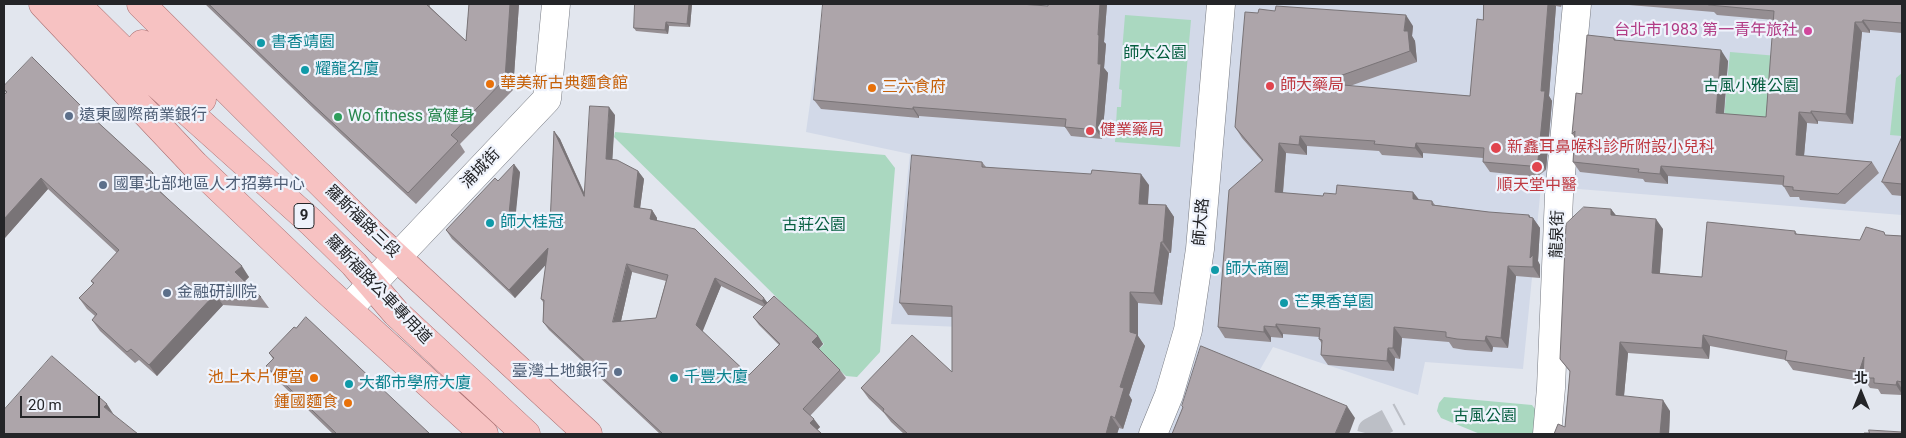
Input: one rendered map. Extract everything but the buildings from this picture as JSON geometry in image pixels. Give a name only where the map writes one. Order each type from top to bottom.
[{"type":"main road","name":"9","points":[[43,4],[195,165],[479,433]]},
{"type":"main road","name":"羅斯福路公車專用道","points":[[76,4],[157,84],[311,222],[384,272],[396,313],[526,434]]},
{"type":"main road","name":"羅斯福路公車專用道","points":[[99,4],[321,209],[548,434]]},
{"type":"main road","name":"羅斯福路三段","points":[[141,4],[369,231],[384,272],[588,434]]},
{"type":"street","name":"浦城街","points":[[348,309],[548,99],[556,4]]},
{"type":"street","name":"師大路","points":[[1153,434],[1168,395],[1188,330],[1200,249],[1221,4]]},
{"type":"street","name":"龍泉街","points":[[1547,434],[1552,378],[1559,195],[1577,4]]},
{"type":"shaded area","name":"師大商圈","points":[[824,4],[1902,4],[1902,215],[1541,186],[1523,369],[1425,362],[1418,395],[1273,347],[1223,434],[1047,434],[1123,334],[891,324],[910,154],[806,132]]},
{"type":"green space","name":"師大公園","points":[[1125,15],[1191,20],[1180,147],[1115,142],[1117,107],[1121,107],[1122,90],[1119,89]]},
{"type":"green space","name":"古風小雅公園","points":[[1730,52],[1778,56],[1773,122],[1724,118]]},
{"type":"green space","points":[[1902,73],[1902,136],[1890,135],[1896,78]]},
{"type":"green space","name":"古莊公園","points":[[615,132],[885,155],[895,168],[880,352],[857,377],[846,376],[818,350],[824,344],[614,137]]},
{"type":"green space","name":"古風公園","points":[[1444,397],[1532,405],[1542,418],[1541,434],[1480,434],[1441,418],[1437,411],[1439,403]]},
{"type":"tunnel","points":[[1369,434],[1370,430],[1400,414]]},
{"type":"place","name":"台北市1983 第一青年旅社","points":[[1808,31]]},
{"type":"place","name":"書香靖園","points":[[261,43]]},
{"type":"place","name":"耀龍名廈","points":[[305,70]]},
{"type":"place","name":"華美新古典麵食館","points":[[490,84]]},
{"type":"place","name":"師大藥局","points":[[1270,86]]},
{"type":"place","name":"三六食府","points":[[872,88]]},
{"type":"place","name":"遠東國際商業銀行","points":[[69,116]]},
{"type":"place","name":"Wo fitness 窩健身","points":[[338,117]]},
{"type":"place","name":"健業藥局","points":[[1090,131]]},
{"type":"place","name":"新鑫耳鼻喉科診所附設小兒科","points":[[1496,148]]},
{"type":"place","name":"順天堂中醫","points":[[1537,167]]},
{"type":"place","name":"國軍北部地區人才招募中心","points":[[103,185]]},
{"type":"place","name":"師大桂冠","points":[[490,223]]},
{"type":"place","name":"師大商圈","points":[[1215,270]]},
{"type":"place","name":"金融研訓院","points":[[167,293]]},
{"type":"place","name":"芒果香草園","points":[[1284,303]]},
{"type":"place","name":"臺灣土地銀行","points":[[618,372]]},
{"type":"place","name":"池上木片便當","points":[[314,378]]},
{"type":"place","name":"千豐大廈","points":[[674,378]]},
{"type":"place","name":"大都市學府大廈","points":[[349,384]]},
{"type":"place","name":"鍾國麵食","points":[[348,403]]}]
